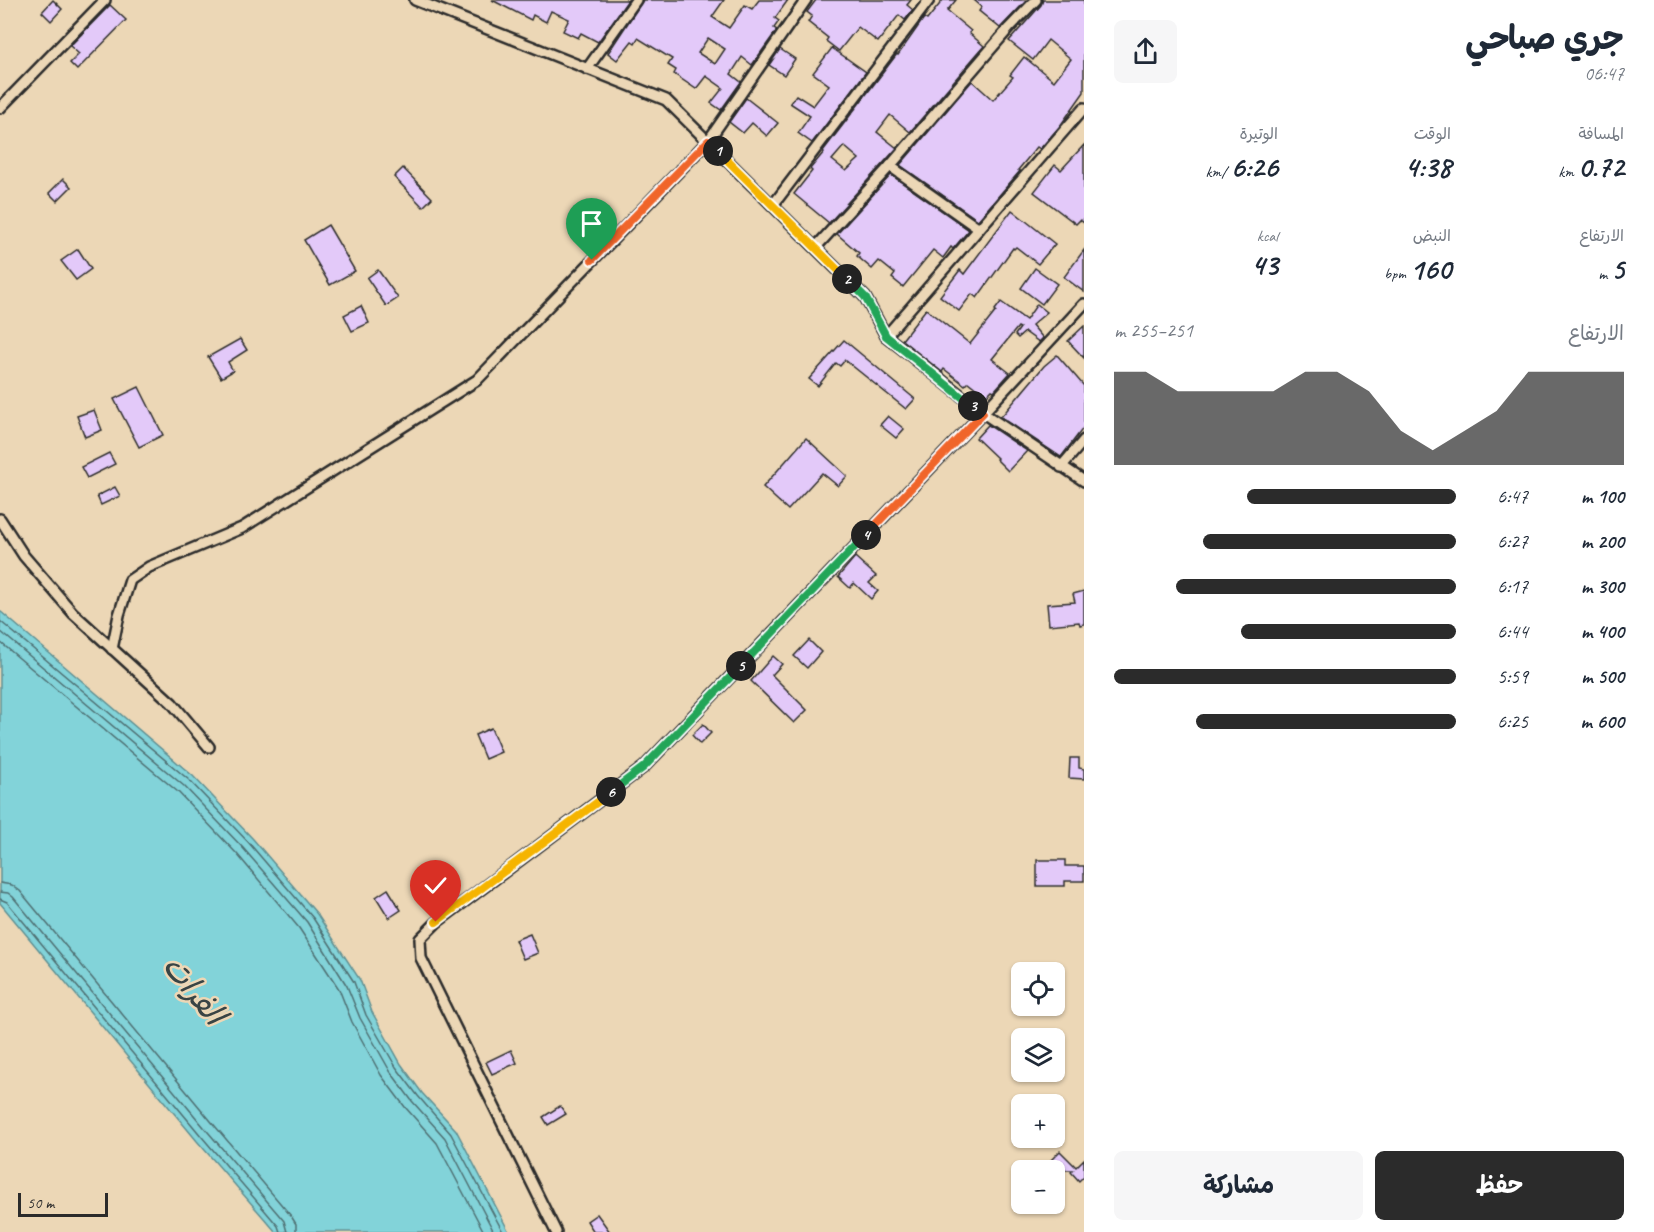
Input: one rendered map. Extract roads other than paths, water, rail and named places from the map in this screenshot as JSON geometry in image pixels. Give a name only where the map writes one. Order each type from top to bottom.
[{"type":"street","points":[[0,108],[105,0]]},
{"type":"street","points":[[415,0],[666,100],[865,297],[886,336],[983,413],[1084,481]]},
{"type":"street","points":[[587,69],[636,0]]},
{"type":"street","points":[[112,649],[119,615],[130,580],[149,567],[242,528],[477,380],[708,141],[806,0]]},
{"type":"street","points":[[772,205],[929,0]]},
{"type":"street","points":[[816,247],[1036,0]]},
{"type":"street","points":[[886,336],[1084,108]]},
{"type":"street","points":[[890,166],[979,229]]},
{"type":"street","points":[[556,1232],[421,958],[420,939],[436,922],[644,767],[983,413],[1084,304]]},
{"type":"street","points":[[1061,467],[1084,440]]},
{"type":"street","points":[[0,519],[24,556],[73,613],[172,703],[208,747]]},
{"type":"water","name":"الفرات","points":[[0,611],[193,776],[253,839],[317,914],[360,980],[372,1012],[401,1064],[422,1093],[456,1130],[509,1232],[276,1232],[197,1141],[0,903]]}]
